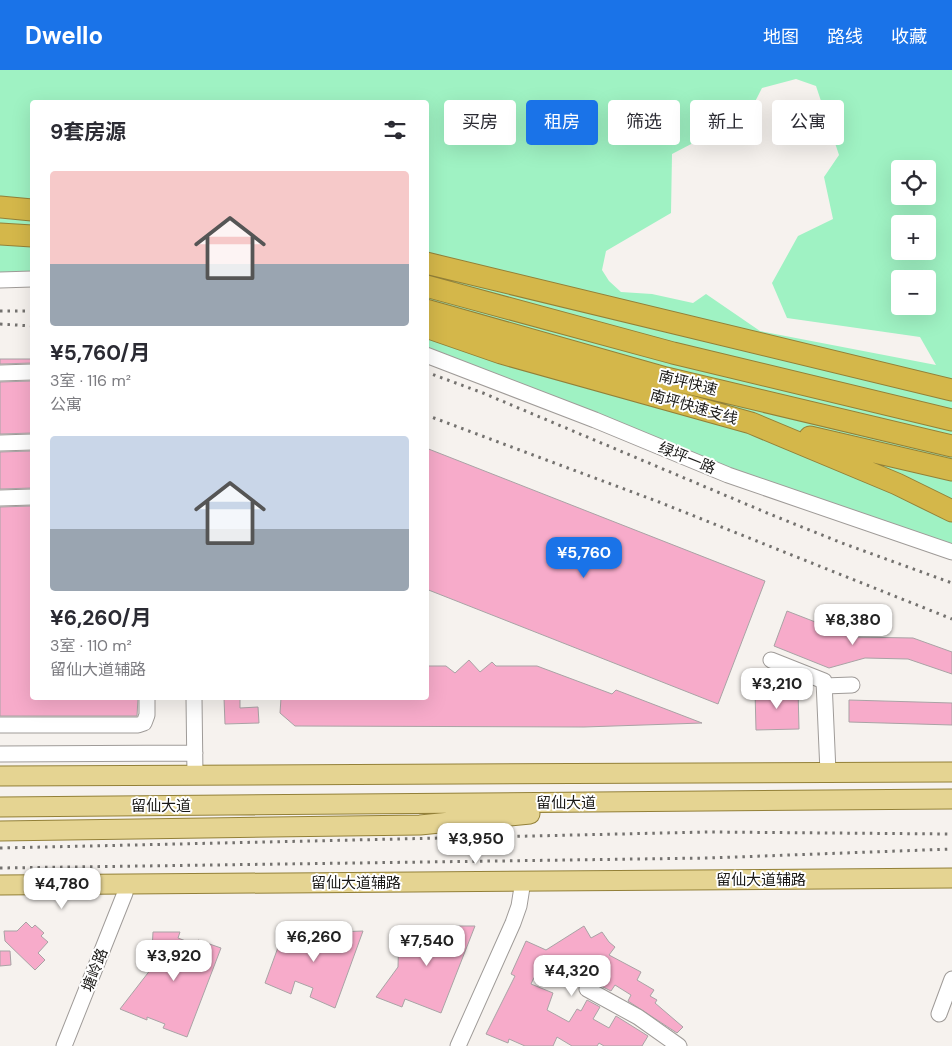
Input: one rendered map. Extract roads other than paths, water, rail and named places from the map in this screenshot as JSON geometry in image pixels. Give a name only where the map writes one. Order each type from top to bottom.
[{"type":"highway","points":[[0,207],[30,210]]},
{"type":"highway","points":[[0,234],[30,236]]},
{"type":"highway","points":[[429,264],[952,390]]},
{"type":"highway","name":"南坪快速","points":[[429,287],[673,353],[952,420]]},
{"type":"highway","name":"南坪快速","points":[[429,311],[666,378],[952,446]]},
{"type":"highway","name":"南坪快速支线","points":[[429,328],[501,352],[751,423],[897,484],[952,510]]},
{"type":"highway","points":[[751,423],[952,470]]},
{"type":"main road","points":[[914,772],[952,766]]},
{"type":"main road","name":"留仙大道","points":[[0,776],[952,772]]},
{"type":"main road","name":"留仙大道","points":[[0,807],[951,800]]},
{"type":"main road","points":[[0,831],[343,827],[455,822],[636,803]]},
{"type":"main road","name":"留仙大道辅路","points":[[0,894],[952,878]]},
{"type":"main road","name":"留仙大道辅路","points":[[0,885],[952,888]]},
{"type":"street","points":[[0,280],[30,279]]},
{"type":"street","name":"绿坪一路","points":[[429,356],[576,412],[728,475],[952,552]]},
{"type":"street","points":[[0,373],[30,372]]},
{"type":"street","points":[[0,443],[30,442]]},
{"type":"street","points":[[0,498],[30,497]]},
{"type":"street","points":[[771,660],[824,681],[828,772]]},
{"type":"street","points":[[824,686],[852,684]]},
{"type":"street","points":[[0,725],[138,725],[144,723],[147,716],[147,700]]},
{"type":"street","points":[[194,700],[194,775]]},
{"type":"street","points":[[0,754],[195,753]]},
{"type":"street","points":[[458,1046],[513,923],[523,886]]},
{"type":"street","name":"塘岭路","points":[[64,1046],[124,893]]},
{"type":"street","points":[[939,1014],[952,979]]},
{"type":"street","points":[[587,989],[638,1017],[679,1046]]},
{"type":"railway","points":[[0,311],[30,311]]},
{"type":"railway","points":[[0,324],[30,326]]},
{"type":"railway","points":[[429,373],[483,393],[772,515],[952,583]]},
{"type":"railway","points":[[429,416],[659,502],[952,619]]},
{"type":"railway","points":[[0,848],[708,832],[952,834]]},
{"type":"railway","points":[[0,868],[709,858],[952,849]]}]
